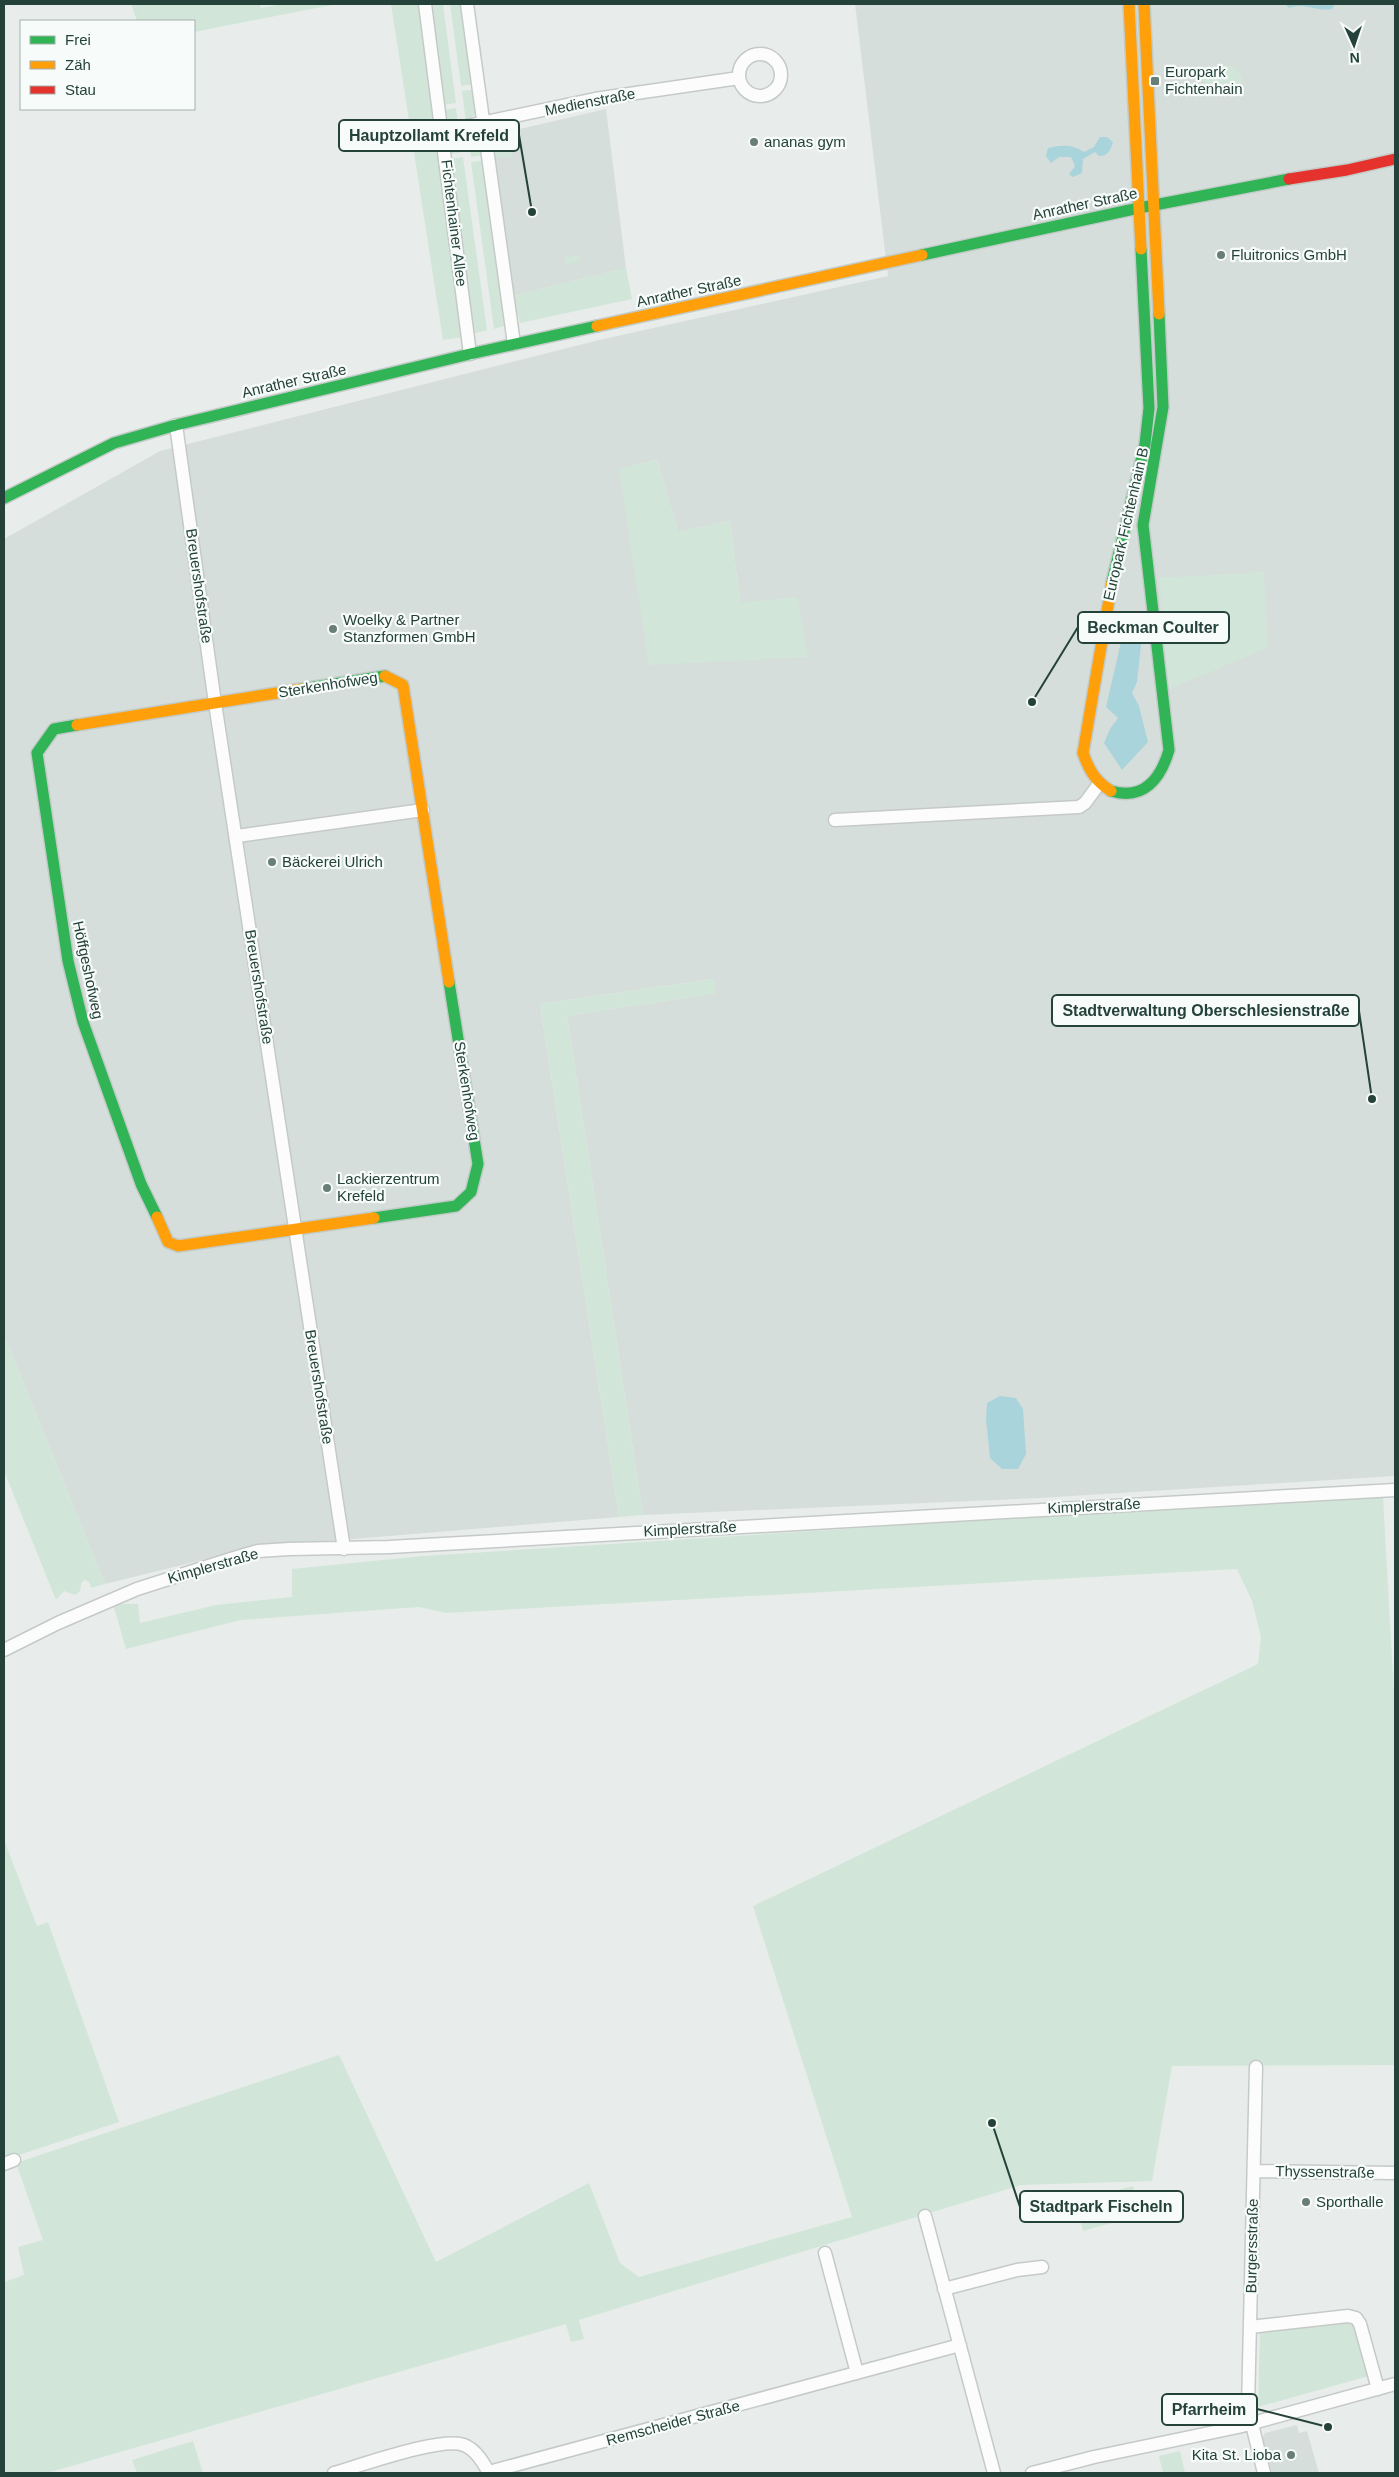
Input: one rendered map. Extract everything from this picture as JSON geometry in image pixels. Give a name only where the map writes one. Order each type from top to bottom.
[{"type":"street","name":"Fichtenhainer Allee","points":[[425,4],[470,354]]},
{"type":"street","points":[[467,4],[514,344]]},
{"type":"street","name":"Europark Fichtenhain B","points":[[1129,4],[1149,408],[1145,444],[1119,548],[1084,733],[1083,753],[1085,765],[1098,784],[1112,792],[1134,792],[1154,783],[1162,774],[1167,763],[1167,730],[1143,525],[1146,497],[1160,446],[1163,407],[1144,4]]},
{"type":"street","name":"Medienstraße","points":[[429,134],[595,99],[739,78]]},
{"type":"street","name":"Anrather Straße","points":[[4,498],[114,444],[176,425],[514,344],[1153,205],[1241,187],[1347,170],[1395,159]]},
{"type":"street","points":[[1149,408],[1163,407]]},
{"type":"street","name":"Breuershofstraße","points":[[176,425],[215,703],[344,1548]]},
{"type":"street","name":"Sterkenhofweg","points":[[215,703],[385,676],[403,685],[478,1164],[471,1192],[456,1206],[296,1229]]},
{"type":"street","name":"Höffgeshofweg","points":[[215,703],[54,729],[37,753],[67,952],[83,1022],[103,1081],[141,1184],[168,1242],[178,1246],[296,1229]]},
{"type":"street","points":[[835,820],[1079,807],[1085,804],[1098,784]]},
{"type":"street","points":[[236,836],[423,810]]},
{"type":"street","name":"Kimplerstraße","points":[[4,1650],[58,1623],[137,1589],[258,1551],[344,1548],[1395,1490]]},
{"type":"street","name":"Burgersstraße","points":[[1256,2067],[1248,2399],[1251,2424],[1264,2473]]},
{"type":"street","name":"Thyssenstraße","points":[[1254,2171],[1395,2173]]},
{"type":"street","points":[[925,2216],[994,2473]]},
{"type":"street","points":[[825,2253],[857,2373]]},
{"type":"street","points":[[944,2289],[1018,2270],[1042,2267]]},
{"type":"street","points":[[1250,2327],[1348,2316],[1356,2318],[1360,2324],[1378,2389]]},
{"type":"street","name":"Remscheider Straße","points":[[334,2473],[429,2446],[454,2443],[464,2445],[478,2455],[489,2473],[960,2346]]},
{"type":"street","points":[[1032,2473],[1094,2457],[1251,2424],[1395,2384]]},
{"type":"shaded area","points":[[855,4],[1395,4],[1395,1476],[1040,1498],[643,1515],[567,1016],[715,993],[713,979],[540,1004],[619,1517],[318,1542],[235,1552],[105,1584],[4,1335],[4,539],[160,451],[599,340],[888,276]],"holes":[[[657,460],[678,532],[730,521],[740,603],[620,469]]]},
{"type":"shaded area","points":[[606,109],[626,268],[513,296],[494,155],[494,135]]},
{"type":"shaded area","name":"Kita St. Lioba","points":[[1297,2425],[1299,2433],[1307,2431],[1319,2473],[1272,2473],[1262,2438],[1265,2433]]},
{"type":"green space","points":[[131,4],[260,4],[261,8],[282,4],[337,4],[195,32],[195,20],[137,20]]},
{"type":"green space","points":[[391,4],[420,4],[434,114],[433,119],[421,130],[420,136],[421,141],[425,141],[426,146],[432,145],[440,160],[463,337],[443,340]]},
{"type":"green space","points":[[429,4],[443,4],[456,103],[442,105]]},
{"type":"green space","points":[[450,4],[464,4],[475,84],[461,86]]},
{"type":"green space","points":[[1221,64],[1235,67],[1242,78],[1240,87],[1226,95],[1211,92],[1203,81],[1207,71]]},
{"type":"green space","points":[[476,89],[476,113],[466,123],[462,91]]},
{"type":"green space","points":[[456,108],[458,123],[449,121],[443,110]]},
{"type":"green space","points":[[514,129],[521,141],[510,157],[499,158],[494,155],[494,135]]},
{"type":"green space","points":[[468,132],[478,137],[484,155],[471,157]]},
{"type":"green space","points":[[460,134],[463,152],[449,154],[452,138]]},
{"type":"green space","points":[[463,157],[487,330],[473,334],[449,159]]},
{"type":"green space","points":[[485,160],[507,325],[494,329],[471,162]]},
{"type":"green space","points":[[579,256],[580,261],[567,264],[564,257]]},
{"type":"green space","points":[[626,268],[632,299],[520,323],[513,296]]},
{"type":"green space","points":[[657,460],[678,532],[730,521],[740,603],[797,597],[808,657],[649,665],[619,469]]},
{"type":"green space","points":[[1264,572],[1267,648],[1169,689],[1159,578]]},
{"type":"green space","points":[[714,979],[716,993],[567,1016],[643,1515],[619,1517],[540,1004]]},
{"type":"green space","points":[[4,1335],[105,1584],[91,1588],[89,1582],[84,1580],[80,1591],[75,1595],[64,1591],[56,1600],[4,1471]]},
{"type":"green space","points":[[1383,1497],[1395,1710],[1395,2065],[1172,2066],[1152,2181],[1021,2185],[579,2320],[584,2339],[571,2342],[566,2324],[47,2473],[4,2473],[4,2282],[24,2275],[18,2247],[43,2240],[16,2163],[339,2055],[436,2262],[589,2183],[620,2263],[639,2277],[852,2217],[753,1906],[1258,1664],[1261,1637],[1252,1601],[1237,1569],[446,1613],[419,1607],[241,1620],[126,1649],[113,1604],[138,1604],[140,1623],[216,1605],[292,1597],[292,1569],[423,1556],[1237,1504]]},
{"type":"green space","points":[[4,1840],[37,1926],[48,1922],[119,2122],[4,2160]]},
{"type":"green space","points":[[1133,2186],[1141,2215],[1083,2231],[1075,2202]]},
{"type":"green space","points":[[1347,2321],[1354,2322],[1369,2376],[1258,2407],[1260,2330]]},
{"type":"green space","points":[[193,2441],[203,2473],[137,2473],[132,2460]]},
{"type":"green space","points":[[1180,2451],[1185,2473],[1163,2473],[1159,2456]]},
{"type":"water","points":[[1285,4],[1335,4],[1332,9],[1326,10],[1300,6],[1289,8]]},
{"type":"water","points":[[1100,137],[1107,137],[1113,142],[1110,150],[1105,155],[1099,156],[1095,152],[1083,159],[1082,173],[1073,177],[1069,174],[1075,166],[1071,157],[1059,157],[1051,163],[1046,156],[1048,148],[1058,146],[1071,146],[1084,152],[1094,147]]},
{"type":"water","points":[[1135,614],[1142,636],[1137,682],[1132,693],[1139,706],[1148,742],[1122,770],[1104,743],[1110,729],[1118,718],[1106,707],[1127,616]]},
{"type":"water","points":[[1000,1396],[1016,1398],[1023,1409],[1026,1454],[1018,1469],[1002,1469],[990,1458],[986,1419],[987,1403]]},
{"type":"traffic: fast","points":[[922,255],[1139,208],[1289,179]]},
{"type":"traffic: fast","points":[[1112,582],[1145,444],[1149,408],[1141,249]]},
{"type":"traffic: fast","points":[[1111,791],[1133,793],[1142,790],[1156,778],[1169,750],[1143,525],[1163,407],[1159,314]]},
{"type":"traffic: fast","points":[[4,498],[114,443],[176,425],[470,354],[597,326]]},
{"type":"traffic: fast","points":[[302,689],[385,676]]},
{"type":"traffic: fast","points":[[77,725],[54,729],[37,753],[68,961],[83,1022],[141,1184],[157,1217]]},
{"type":"traffic: fast","points":[[374,1218],[456,1206],[471,1192],[478,1164],[449,982]]},
{"type":"traffic: slow","points":[[1129,4],[1141,249]]},
{"type":"traffic: slow","points":[[1144,4],[1159,314]]},
{"type":"traffic: slow","points":[[597,326],[922,255]]},
{"type":"traffic: slow","points":[[1111,791],[1093,775],[1083,753],[1112,582]]},
{"type":"traffic: slow","points":[[385,676],[403,685],[449,982]]},
{"type":"traffic: slow","points":[[77,725],[302,689]]},
{"type":"traffic: slow","points":[[157,1217],[168,1242],[178,1246],[374,1218]]},
{"type":"traffic: jam","points":[[1289,179],[1347,170],[1395,159]]},
{"type":"place","name":"Europark Fichtenhain","points":[[1155,81]]},
{"type":"place","name":"ananas gym","points":[[754,142]]},
{"type":"place","name":"Hauptzollamt Krefeld","points":[[532,212]]},
{"type":"place","name":"Fluitronics GmbH","points":[[1221,255]]},
{"type":"place","name":"Woelky & Partner Stanzformen GmbH","points":[[333,629]]},
{"type":"place","name":"Beckman Coulter","points":[[1032,702]]},
{"type":"place","name":"Bäckerei Ulrich","points":[[272,862]]},
{"type":"place","name":"Stadtverwaltung Oberschlesienstraße","points":[[1372,1099]]},
{"type":"place","name":"Lackierzentrum Krefeld","points":[[327,1188]]},
{"type":"place","name":"Stadtpark Fischeln","points":[[992,2123]]},
{"type":"place","name":"Sporthalle","points":[[1306,2202]]},
{"type":"place","name":"Pfarrheim","points":[[1328,2427]]},
{"type":"place","name":"Kita St. Lioba","points":[[1291,2455]]}]
